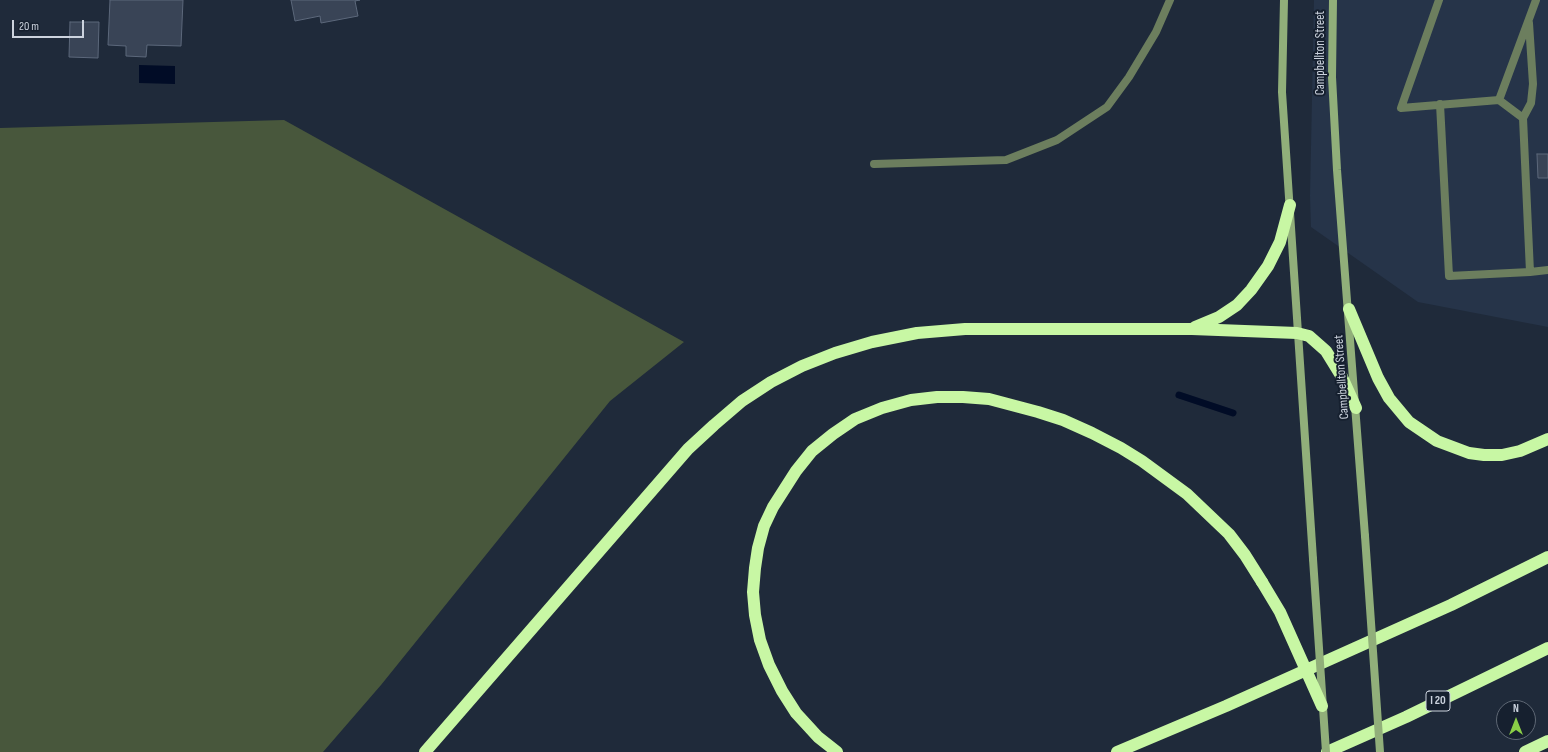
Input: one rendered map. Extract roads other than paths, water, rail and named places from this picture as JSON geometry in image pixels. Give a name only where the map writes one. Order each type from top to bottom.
[{"type":"highway","points":[[1192,329],[1219,317],[1237,305],[1251,290],[1268,266],[1280,242],[1290,205]]},
{"type":"highway","points":[[1349,309],[1378,378],[1389,398],[1409,422],[1437,441],[1469,453],[1502,455],[1520,451],[1548,440]]},
{"type":"highway","points":[[425,752],[688,449],[742,401],[771,382],[802,366],[835,352],[872,342],[918,333],[965,329],[1192,329],[1297,333],[1309,336],[1326,351],[1342,377],[1356,408]]},
{"type":"highway","points":[[837,752],[818,736],[796,713],[782,692],[769,665],[760,640],[755,615],[753,592],[758,548],[764,526],[773,507],[796,471],[812,451],[832,434],[855,419],[882,408],[911,400],[937,397],[989,399],[1063,420],[1121,448],[1142,461],[1187,494],[1229,534],[1245,555],[1280,612],[1322,706]]},
{"type":"highway","points":[[1117,752],[1226,706],[1443,608],[1548,557]]},
{"type":"highway","name":"I 20","points":[[1326,752],[1406,717],[1548,648]]},
{"type":"highway","points":[[1525,752],[1548,741]]},
{"type":"main road","points":[[1284,0],[1282,92],[1326,752]]},
{"type":"main road","name":"Campbellton Street","points":[[1332,0],[1332,84],[1337,170],[1349,309],[1380,752]]},
{"type":"lane","points":[[874,164],[1006,160],[1057,140],[1107,107],[1129,77],[1156,32],[1170,0]]},
{"type":"lane","points":[[1439,0],[1400,108],[1499,100],[1523,118]]},
{"type":"lane","points":[[1499,100],[1536,0]]},
{"type":"lane","points":[[1529,20],[1534,84],[1532,102],[1523,118],[1530,272]]},
{"type":"lane","points":[[1440,104],[1448,276],[1548,270]]},
{"type":"waterway","points":[[1179,395],[1233,413]]}]
